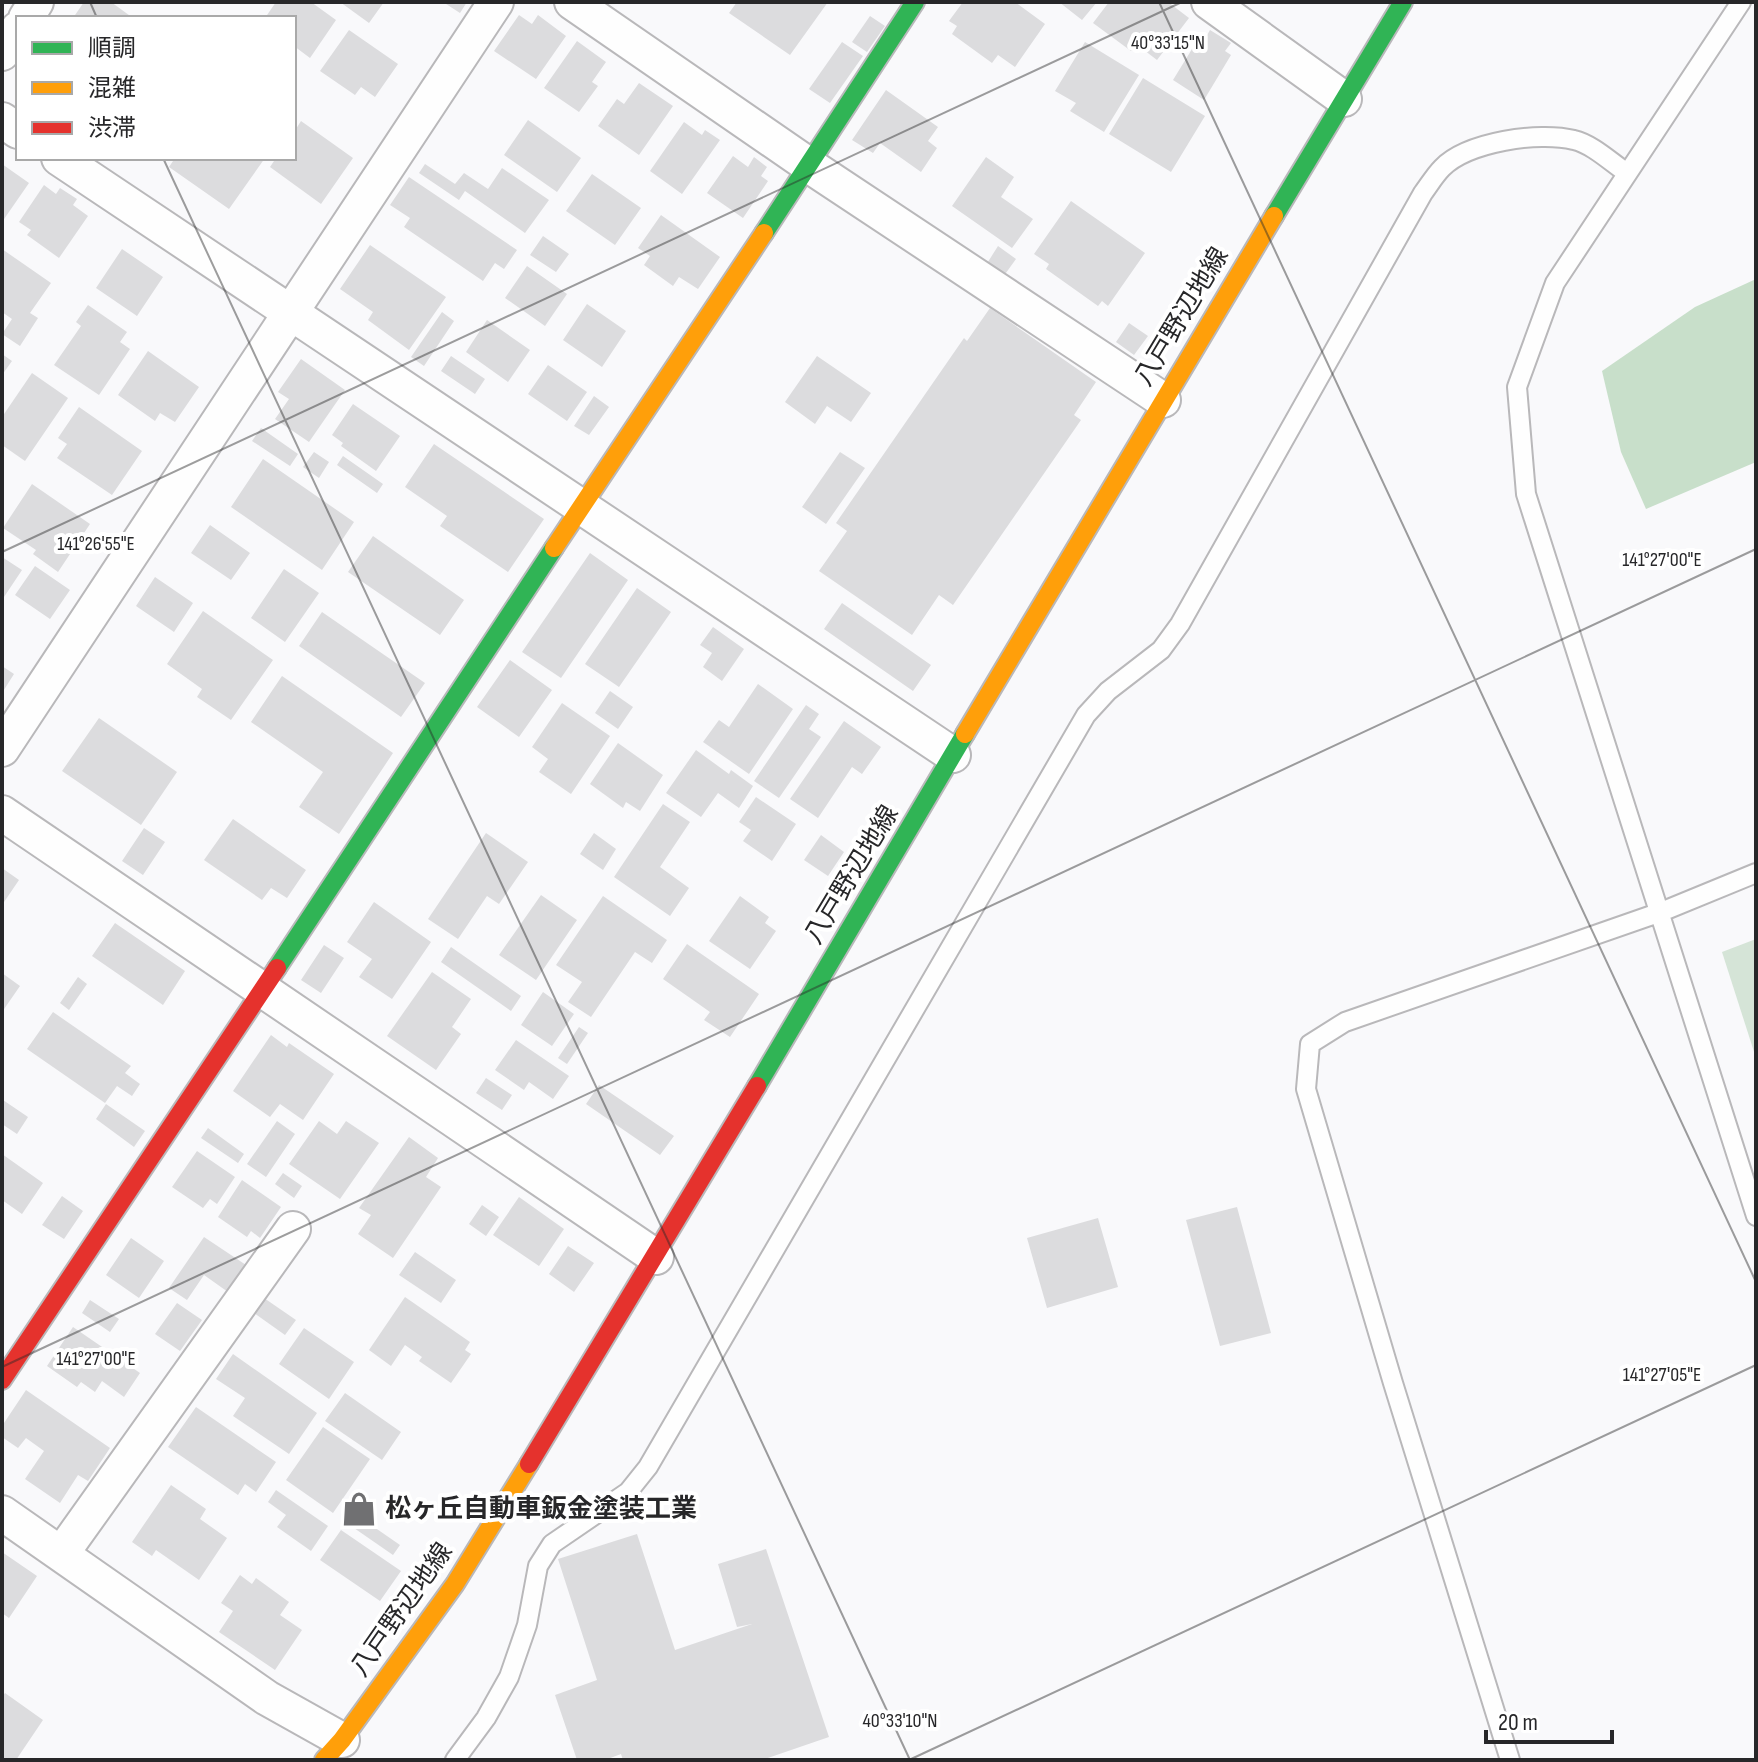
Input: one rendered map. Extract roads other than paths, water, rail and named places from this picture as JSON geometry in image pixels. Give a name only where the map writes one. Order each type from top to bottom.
[{"type":"main road","points":[[2,1380],[264,991],[582,506],[810,166],[915,2]]},
{"type":"main road","name":"八戸野辺地線","points":[[333,1750],[455,1584],[656,1257],[1163,400],[1403,2]]},
{"type":"street","points":[[2,749],[496,2]]},
{"type":"street","points":[[572,2],[810,166],[1163,400]]},
{"type":"street","points":[[1209,2],[1344,99]]},
{"type":"street","points":[[2,53],[16,32]]},
{"type":"street","points":[[62,160],[953,755]]},
{"type":"street","points":[[2,813],[656,1257]]},
{"type":"street","points":[[62,1553],[293,1229]]},
{"type":"street","points":[[2,1513],[267,1698],[333,1750]]},
{"type":"lane","points":[[1741,2],[1555,283],[1517,387],[1526,494],[1756,1216]]},
{"type":"lane","points":[[455,1760],[486,1718],[509,1677],[527,1625],[538,1566],[552,1544],[628,1492],[648,1467],[1086,715],[1108,691],[1161,650],[1180,624],[1423,193],[1443,166],[1471,151],[1506,139],[1543,137],[1576,140],[1627,173]]},
{"type":"lane","points":[[1510,1760],[1306,1089],[1310,1044],[1345,1022],[1661,912],[1756,873]]},
{"type":"place","name":"松ヶ丘自動車鈑金塗装工業","points":[[359,1509]]}]
